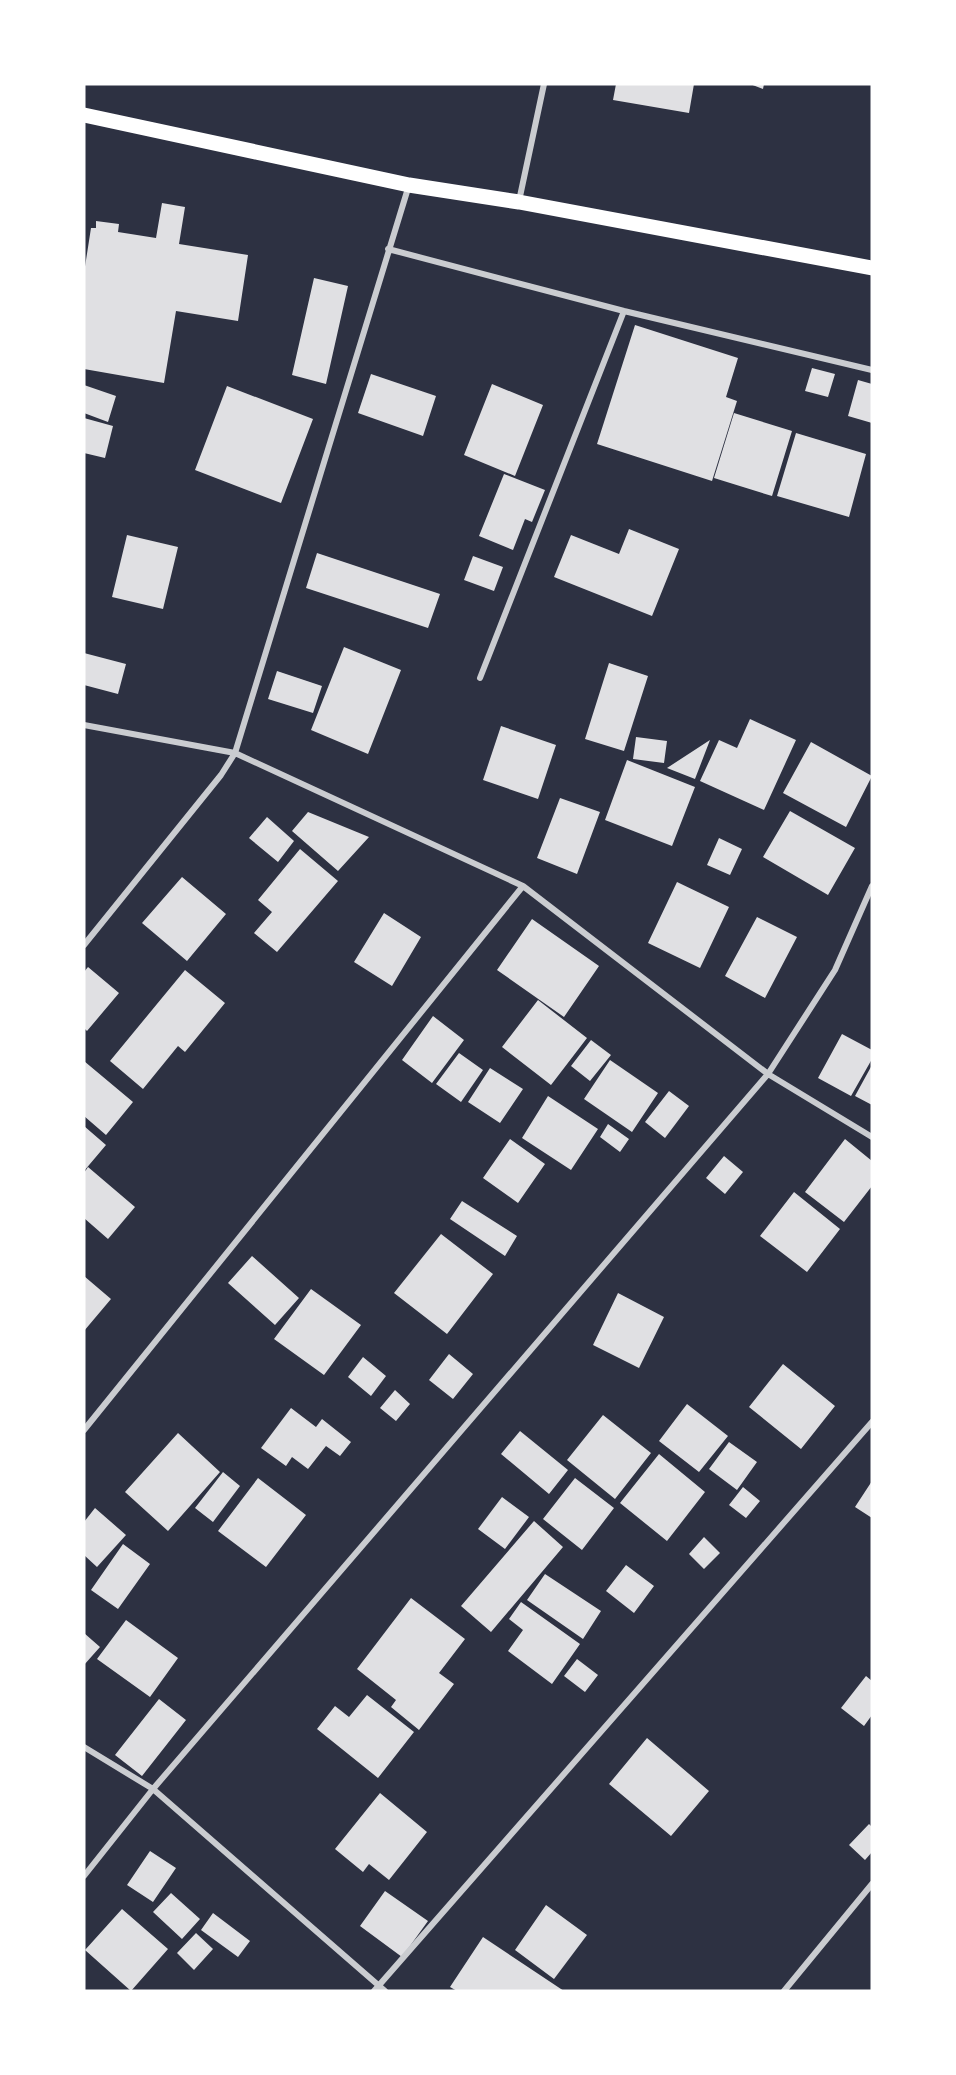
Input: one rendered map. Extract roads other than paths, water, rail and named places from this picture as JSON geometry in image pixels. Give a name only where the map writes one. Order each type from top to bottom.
[{"type":"main road","points":[[84,116],[409,185],[519,202],[872,268]]},
{"type":"street","points":[[519,202],[544,84]]},
{"type":"street","points":[[84,945],[214,784],[235,753],[409,185]]},
{"type":"street","points":[[388,249],[624,311],[872,370]]},
{"type":"street","points":[[480,678],[624,311]]},
{"type":"street","points":[[84,725],[235,753],[523,886],[768,1074],[872,1137]]},
{"type":"street","points":[[84,1430],[523,886]]},
{"type":"street","points":[[84,1876],[153,1789],[768,1074],[835,970],[872,886]]},
{"type":"street","points":[[376,1988],[872,1422]]},
{"type":"street","points":[[84,1747],[153,1789],[376,1988],[385,1991]]},
{"type":"street","points":[[784,1991],[872,1884]]}]
